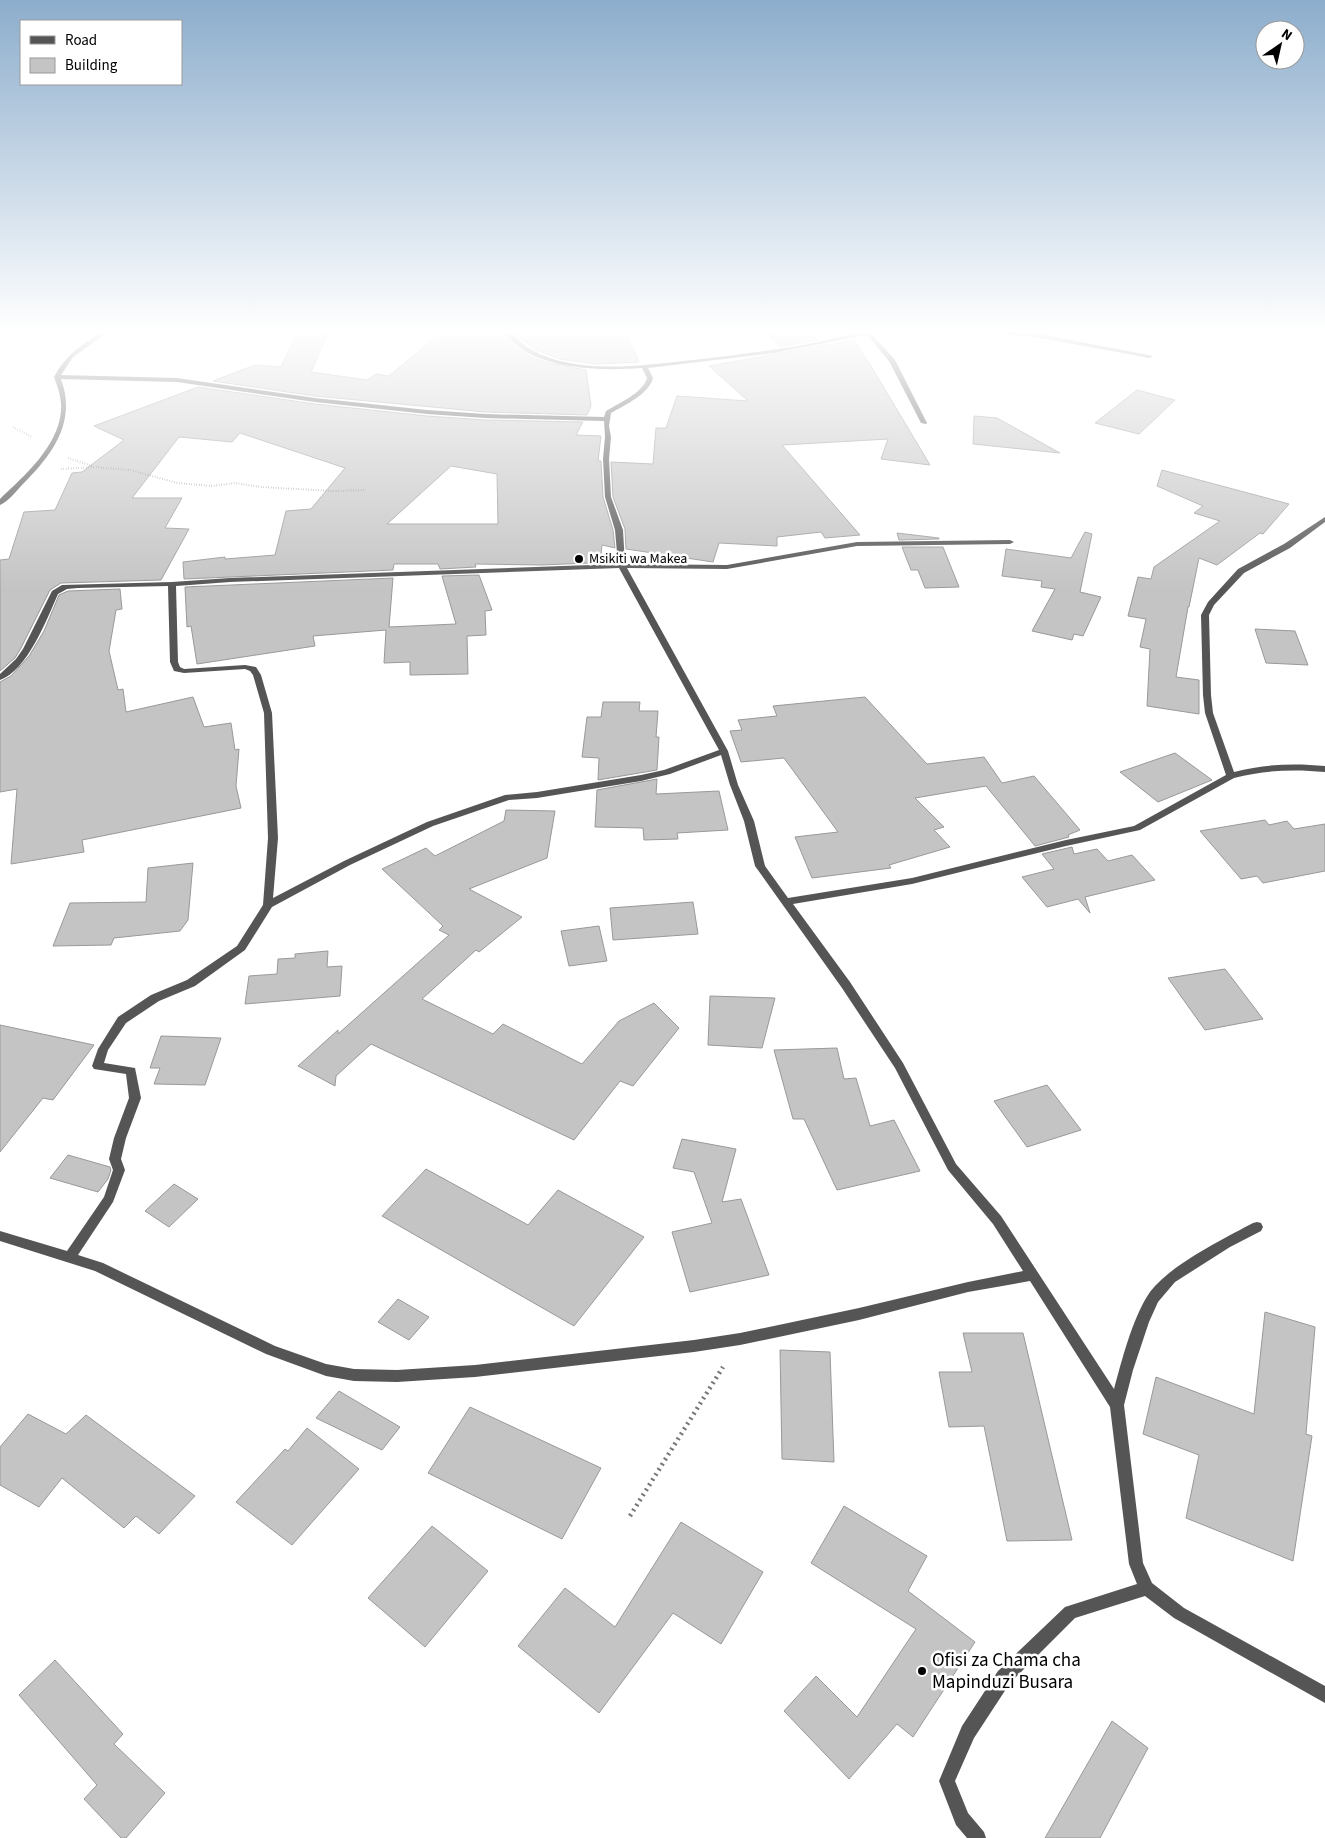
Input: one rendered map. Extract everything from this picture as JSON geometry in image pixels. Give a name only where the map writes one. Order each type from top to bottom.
[{"type":"street","points":[[0,502],[33,471],[51,446],[62,419]]},
{"type":"street","points":[[597,419],[606,419],[608,437],[606,468],[608,497],[619,530],[622,566],[669,653],[690,686],[724,751],[734,785],[749,821],[760,866],[846,985],[899,1066],[952,1167],[997,1220],[1117,1405]]},
{"type":"street","points":[[922,419],[924,423]]},
{"type":"street","points":[[1231,776],[1209,714],[1206,695],[1205,615],[1211,604],[1241,571],[1288,546],[1325,519]]},
{"type":"street","points":[[0,678],[16,666],[24,655],[43,622],[56,591],[78,586],[622,566],[727,567],[849,545],[1010,542]]},
{"type":"street","points":[[70,1257],[109,1198],[119,1170],[115,1159],[120,1138],[135,1098],[132,1071],[98,1066],[103,1049],[122,1020],[155,998],[190,983],[241,948],[268,905],[273,838],[268,713],[253,669],[245,667],[184,671],[177,668],[174,662],[172,584]]},
{"type":"street","points":[[268,905],[392,841],[430,824],[477,807],[508,797],[537,795],[641,778],[667,772],[724,751]]},
{"type":"street","points":[[785,902],[912,880],[1066,842],[1137,828],[1231,776],[1256,769],[1291,765],[1325,769]]},
{"type":"street","points":[[1257,1227],[1188,1266],[1171,1278],[1153,1298],[1142,1322],[1117,1405],[1136,1564],[1147,1588],[1179,1613],[1325,1695]]},
{"type":"street","points":[[0,1236],[70,1257],[99,1268],[149,1290],[271,1350],[326,1370],[354,1375],[396,1376],[475,1371],[694,1346],[740,1339],[859,1314],[968,1287],[1033,1275]]},
{"type":"street","points":[[978,1838],[962,1820],[947,1781],[968,1732],[1004,1677],[1070,1612],[1147,1588]]},
{"type":"path","points":[[51,446],[72,460],[95,467]]},
{"type":"path","points":[[33,471],[95,467],[130,470],[178,483],[212,486],[235,483],[261,487],[333,491],[366,490]]},
{"type":"path","points":[[630,1516],[740,1339]]},
{"type":"building","points":[[113,419],[467,419],[583,422],[576,435],[601,436],[598,461],[601,461],[603,497],[613,530],[615,548],[602,545],[601,554],[590,563],[541,565],[475,564],[476,567],[440,569],[438,564],[394,564],[393,570],[184,579],[183,562],[225,557],[225,559],[275,555],[286,511],[311,509],[345,468],[240,433],[232,442],[179,437],[132,498],[182,498],[165,528],[189,529],[161,580],[61,583],[50,590],[15,658],[0,671],[0,560],[9,559],[24,512],[55,510],[72,473],[82,472],[124,440],[94,426]],"holes":[[[451,466],[497,474],[498,524],[387,524]]]},
{"type":"building","points":[[669,419],[902,419],[930,465],[881,459],[888,439],[782,445],[860,535],[825,538],[821,532],[777,537],[777,546],[719,543],[713,562],[626,549],[625,529],[613,497],[611,462],[653,464],[656,428],[666,428]]},
{"type":"building","points":[[974,419],[998,419],[1060,453],[973,444]]},
{"type":"building","points":[[1100,419],[1155,419],[1139,434],[1095,423]]},
{"type":"building","points":[[1162,470],[1289,504],[1263,534],[1260,533],[1217,565],[1199,558],[1188,607],[1176,677],[1199,680],[1199,714],[1147,706],[1150,649],[1140,647],[1146,619],[1128,616],[1138,577],[1151,579],[1154,567],[1220,521],[1194,513],[1203,506],[1157,486]]},
{"type":"building","points":[[1085,532],[1092,534],[1080,592],[1101,597],[1083,636],[1074,634],[1072,640],[1032,631],[1055,589],[1041,587],[1042,581],[1002,576],[1006,549],[1071,558]]},
{"type":"building","points":[[897,533],[939,538],[939,539],[899,540]]},
{"type":"building","points":[[902,547],[943,547],[959,587],[925,588],[918,570],[911,570]]},
{"type":"building","points":[[479,575],[492,610],[485,611],[486,635],[467,636],[468,674],[410,675],[410,662],[384,663],[386,630],[313,636],[315,646],[197,664],[191,626],[187,627],[185,587],[393,578],[389,627],[456,624],[442,576]]},
{"type":"building","points":[[120,589],[122,609],[116,610],[109,651],[118,690],[123,689],[126,712],[193,697],[204,727],[231,723],[235,750],[239,749],[236,786],[241,808],[82,840],[84,852],[11,864],[17,789],[0,792],[0,682],[11,676],[29,656],[44,631],[59,595],[68,591]]},
{"type":"building","points":[[1255,629],[1295,631],[1308,665],[1266,663]]},
{"type":"building","points":[[865,697],[927,764],[984,757],[1002,783],[1034,776],[1080,830],[1068,835],[1069,837],[1035,846],[986,786],[915,798],[944,827],[934,830],[950,847],[889,865],[891,868],[812,878],[795,837],[838,832],[784,758],[741,762],[730,731],[742,730],[738,720],[777,716],[773,706]]},
{"type":"building","points":[[603,702],[640,702],[639,711],[658,711],[656,737],[659,737],[657,770],[598,780],[599,758],[582,757],[587,717],[601,717]]},
{"type":"building","points":[[1175,753],[1212,780],[1158,802],[1120,772]]},
{"type":"building","points":[[657,779],[656,794],[719,791],[728,830],[677,833],[678,839],[644,840],[643,828],[595,827],[597,790]]},
{"type":"building","points":[[506,810],[555,811],[547,858],[469,889],[522,917],[479,952],[476,950],[422,999],[493,1034],[503,1024],[582,1064],[619,1021],[654,1003],[679,1028],[633,1086],[620,1081],[574,1140],[371,1044],[336,1076],[335,1086],[298,1066],[338,1030],[338,1034],[449,935],[439,930],[443,926],[382,869],[426,848],[435,856],[504,821]]},
{"type":"building","points":[[1265,820],[1269,825],[1287,821],[1294,829],[1325,824],[1325,871],[1263,883],[1257,876],[1241,879],[1200,831]]},
{"type":"building","points":[[1072,847],[1074,854],[1097,849],[1108,861],[1132,855],[1155,880],[1085,897],[1090,913],[1078,899],[1047,907],[1022,877],[1054,869],[1042,854]]},
{"type":"building","points":[[193,863],[188,920],[180,931],[114,938],[111,945],[53,946],[70,903],[146,902],[148,868]]},
{"type":"building","points":[[693,902],[698,934],[613,940],[610,908]]},
{"type":"building","points":[[599,926],[607,961],[569,966],[561,931]]},
{"type":"building","points":[[328,951],[327,967],[342,966],[340,996],[245,1004],[249,976],[277,974],[278,959],[295,958],[295,954]]},
{"type":"building","points":[[1225,969],[1263,1019],[1205,1030],[1168,978]]},
{"type":"building","points":[[710,996],[775,998],[762,1048],[708,1045]]},
{"type":"building","points":[[0,1025],[94,1045],[53,1100],[43,1098],[0,1152]]},
{"type":"building","points":[[161,1036],[221,1038],[205,1085],[154,1084],[160,1068],[150,1068]]},
{"type":"building","points":[[837,1048],[844,1079],[856,1078],[870,1126],[894,1120],[920,1171],[837,1190],[804,1119],[793,1119],[774,1050]]},
{"type":"building","points":[[1047,1085],[1081,1130],[1027,1147],[994,1101]]},
{"type":"building","points":[[682,1139],[736,1149],[722,1202],[741,1199],[769,1275],[690,1292],[672,1232],[712,1223],[694,1172],[673,1168]]},
{"type":"building","points":[[68,1155],[110,1167],[108,1179],[98,1192],[50,1178]]},
{"type":"building","points":[[426,1169],[528,1225],[558,1190],[644,1237],[574,1326],[382,1216]]},
{"type":"building","points":[[174,1184],[198,1199],[169,1227],[145,1211]]},
{"type":"building","points":[[398,1299],[429,1317],[409,1340],[378,1322]]},
{"type":"building","points":[[1265,1312],[1315,1327],[1306,1434],[1312,1436],[1293,1561],[1186,1518],[1199,1455],[1143,1434],[1156,1377],[1254,1414]]},
{"type":"building","points":[[963,1333],[1023,1333],[1072,1540],[1007,1541],[984,1426],[949,1427],[939,1372],[972,1372]]},
{"type":"building","points":[[780,1350],[830,1352],[834,1462],[782,1459]]},
{"type":"building","points":[[339,1391],[400,1427],[382,1450],[316,1418]]},
{"type":"building","points":[[470,1407],[601,1468],[562,1539],[428,1473]]},
{"type":"building","points":[[28,1414],[66,1434],[86,1415],[195,1496],[159,1534],[136,1516],[124,1528],[62,1478],[39,1507],[0,1485],[0,1447]]},
{"type":"building","points":[[307,1428],[359,1469],[292,1545],[236,1502],[285,1449],[288,1451]]},
{"type":"building","points":[[844,1506],[927,1556],[908,1591],[975,1642],[913,1737],[897,1724],[849,1779],[784,1711],[816,1676],[857,1717],[916,1629],[811,1563]]},
{"type":"building","points":[[681,1522],[763,1572],[721,1644],[673,1613],[599,1713],[518,1646],[565,1588],[615,1627]]},
{"type":"building","points":[[432,1526],[488,1571],[425,1647],[368,1598]]},
{"type":"building","points":[[55,1660],[123,1734],[114,1744],[165,1793],[126,1838],[121,1838],[84,1799],[97,1785],[19,1695]]},
{"type":"building","points":[[1112,1721],[1148,1748],[1100,1838],[1045,1838]]},
{"type":"place","name":"Msikiti wa Makea","points":[[579,559]]},
{"type":"place","name":"Ofisi za Chama cha Mapinduzi Busara","points":[[922,1671]]}]
